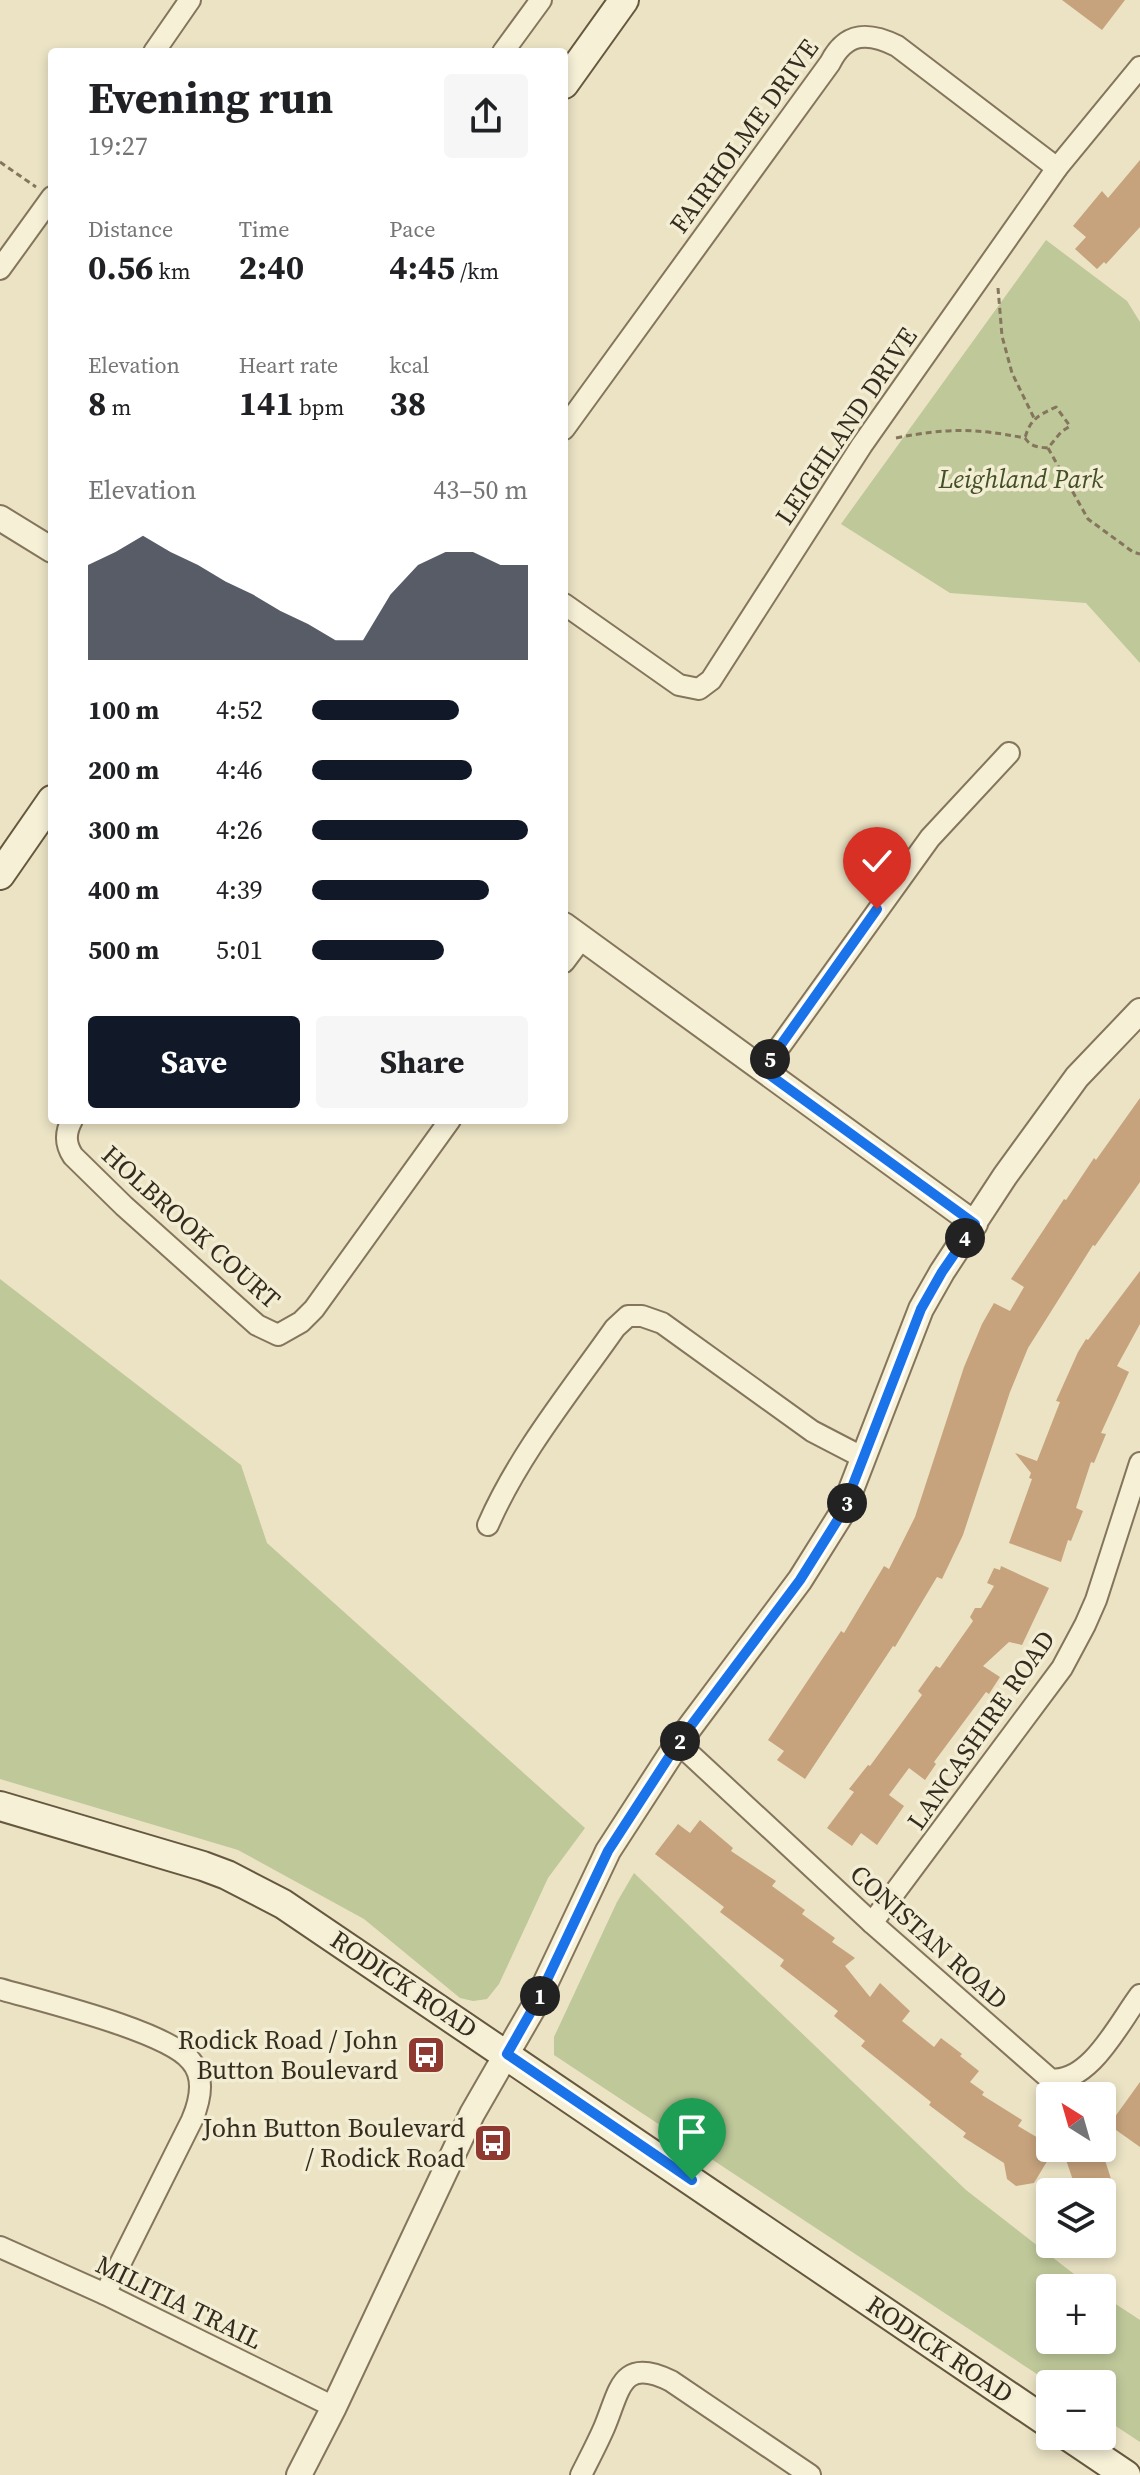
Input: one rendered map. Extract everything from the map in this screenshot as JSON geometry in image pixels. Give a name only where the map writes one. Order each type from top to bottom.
[{"type":"main road","points":[[568,78],[624,0]]},
{"type":"main road","points":[[0,875],[48,806]]},
{"type":"main road","name":"RODICK ROAD","points":[[0,1806],[188,1861],[237,1879],[313,1923],[1036,2414]]},
{"type":"main road","points":[[1089,2450],[1126,2475]]},
{"type":"street","points":[[157,48],[190,0]]},
{"type":"street","points":[[506,48],[541,0]]},
{"type":"street","name":"FAIRHOLME DRIVE","points":[[568,423],[836,51],[855,37],[880,37],[897,46],[1057,168]]},
{"type":"street","name":"LEIGHLAND DRIVE","points":[[568,607],[679,685],[699,689],[711,680],[862,445],[1057,168],[1140,67]]},
{"type":"street","points":[[0,269],[48,201]]},
{"type":"street","points":[[0,518],[48,548]]},
{"type":"street","points":[[763,1070],[930,838],[1009,753]]},
{"type":"street","points":[[573,931],[975,1224]]},
{"type":"street","points":[[299,2475],[472,2114],[536,2003],[608,1851],[678,1743],[828,1538],[852,1492],[921,1309],[942,1272],[1005,1176],[1077,1077],[1140,1011]]},
{"type":"street","name":"HOLBROOK COURT","points":[[70,1124],[66,1146],[73,1156],[257,1325],[278,1335],[290,1330],[314,1309],[447,1124]]},
{"type":"street","points":[[488,1525],[504,1488],[526,1454],[615,1328],[628,1316],[642,1316],[662,1323],[812,1431],[864,1458]]},
{"type":"street","name":"LANCASHIRE ROAD","points":[[872,1923],[1062,1668],[1096,1600],[1140,1463]]},
{"type":"street","name":"CONISTAN ROAD","points":[[678,1743],[872,1923],[1050,2079],[1062,2081],[1085,2068],[1100,2054],[1140,1995]]},
{"type":"street","points":[[0,1989],[147,2034],[182,2052],[193,2062],[199,2076],[200,2093],[192,2120],[105,2294]]},
{"type":"street","name":"MILITIA TRAIL","points":[[0,2247],[105,2294],[334,2407]]},
{"type":"street","points":[[581,2475],[605,2426],[614,2397],[624,2381],[635,2373],[650,2371],[671,2381],[810,2475]]},
{"type":"path","points":[[0,162],[48,195]]},
{"type":"path","points":[[995,256],[1002,336],[1012,373],[1034,418]]},
{"type":"path","points":[[1025,438],[1034,418],[1056,407],[1070,426],[1048,448]]},
{"type":"path","points":[[896,438],[936,430],[978,429],[1025,438],[1036,447],[1048,448]]},
{"type":"path","points":[[1048,448],[1088,519],[1140,554]]},
{"type":"green space","name":"Leighland Park","points":[[1046,240],[1127,301],[1140,322],[1140,663],[1086,603],[950,593],[841,524]]},
{"type":"green space","points":[[0,1279],[241,1465],[267,1543],[585,1828],[548,1878],[499,1984],[487,1999],[473,2001],[460,1998],[364,1919],[238,1850],[0,1779]]},
{"type":"green space","points":[[634,1873],[966,2190],[1036,2244],[1036,2258],[1053,2258],[1074,2274],[1036,2274],[1036,2354],[1116,2354],[1116,2304],[1140,2320],[1140,2442],[1116,2426],[1116,2370],[1036,2370],[1036,2373],[554,2055],[554,2037],[617,1902]]},
{"type":"building","points":[[1062,0],[1125,0],[1102,30]]},
{"type":"building","points":[[1140,160],[1140,227],[1106,264],[1104,262],[1097,269],[1075,249],[1086,237],[1073,226],[1102,191],[1108,198]]},
{"type":"building","points":[[1140,1098],[1140,1182],[1093,1245],[1028,1348],[1010,1392],[963,1535],[942,1579],[937,1577],[895,1647],[805,1779],[777,1760],[784,1751],[768,1740],[841,1631],[844,1633],[884,1566],[889,1569],[915,1517],[964,1367],[994,1303],[1010,1311],[1024,1287],[1011,1279],[1064,1199]]},
{"type":"building","points":[[1140,1271],[1140,1324],[1117,1366],[1129,1372],[1101,1433],[1106,1434],[1094,1463],[1091,1462],[1076,1508],[1083,1511],[1061,1562],[1009,1543],[1032,1479],[1029,1478],[1031,1473],[1015,1453],[1037,1461],[1060,1402],[1056,1401],[1078,1352]]},
{"type":"building","points":[[1001,1566],[1049,1588],[1022,1645],[1009,1642],[983,1666],[1000,1677],[934,1762],[936,1764],[925,1780],[909,1768],[889,1795],[904,1806],[877,1845],[861,1833],[852,1846],[827,1828],[854,1792],[849,1789],[870,1766],[922,1695],[918,1691],[936,1666],[940,1668],[973,1621],[970,1617],[975,1608],[981,1608],[994,1586],[987,1583],[994,1568],[1000,1570]]},
{"type":"building","points":[[700,1820],[733,1848],[731,1851],[776,1881],[772,1886],[805,1910],[802,1914],[835,1938],[832,1942],[855,1958],[845,1966],[870,1997],[880,1983],[910,2011],[902,2021],[934,2047],[941,2038],[979,2071],[970,2082],[984,2092],[982,2095],[1022,2120],[1018,2126],[1036,2137],[1036,2162],[1047,2162],[1034,2183],[1016,2186],[1007,2179],[1004,2163],[963,2137],[966,2133],[861,2046],[865,2041],[834,2016],[838,2011],[780,1966],[784,1960],[720,1912],[724,1907],[655,1854],[678,1824],[690,1833]]},
{"type":"building","points":[[1140,2082],[1140,2147],[1116,2130],[1116,2115]]},
{"type":"building","points":[[1067,2162],[1106,2162],[1111,2178],[1072,2178]]},
{"type":"place","name":"Rodick Road / John Button Boulevard","points":[[426,2055]]},
{"type":"place","name":"John Button Boulevard / Rodick Road","points":[[493,2143]]},
{"type":"route","points":[[692,2180],[507,2054],[536,2003],[608,1851],[678,1743],[828,1538],[852,1492],[921,1309],[975,1224],[763,1070],[877,909]]}]
